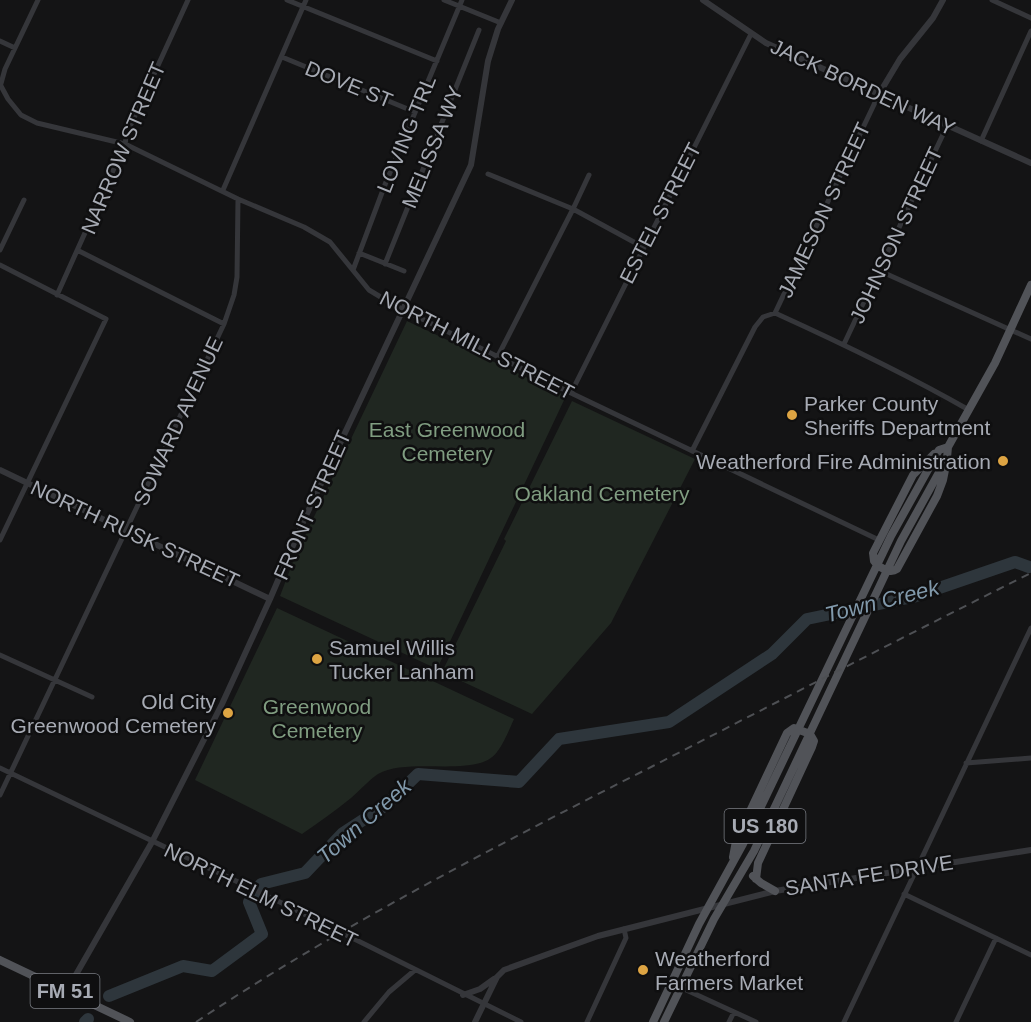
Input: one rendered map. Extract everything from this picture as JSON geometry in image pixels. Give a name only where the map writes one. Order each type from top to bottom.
[{"type":"main road","name":"US 180","points":[[653,1022],[708,907],[731,868],[891,536],[969,410],[1012,329],[1031,285]]},
{"type":"main road","name":"US 180","points":[[664,1022],[723,903],[754,851],[901,541],[947,458],[943,449]]},
{"type":"main road","points":[[943,449],[913,475],[873,553],[874,561],[889,571],[893,572],[901,565],[921,522],[937,496],[947,458]]},
{"type":"main road","points":[[731,868],[736,841],[787,733],[790,729],[798,729],[810,734],[814,741],[758,863],[756,879]]},
{"type":"main road","points":[[754,851],[751,870],[756,879],[775,891]]},
{"type":"main road","name":"FM 51","points":[[0,960],[129,1022]]},
{"type":"street","points":[[0,86],[5,69],[38,0]]},
{"type":"street","name":"NARROW STREET","points":[[57,295],[79,251],[125,144],[127,132],[188,0]]},
{"type":"street","points":[[287,0],[436,61]]},
{"type":"street","points":[[223,190],[306,0]]},
{"type":"street","points":[[444,0],[460,3],[501,23]]},
{"type":"street","name":"FRONT STREET","points":[[66,992],[152,842],[222,704],[303,522],[471,165],[488,61],[501,23],[512,0]]},
{"type":"street","name":"JACK BORDEN WAY","points":[[703,0],[751,34],[781,51],[1031,163]]},
{"type":"street","name":"JAMESON STREET","points":[[692,451],[755,327],[763,318],[775,313],[879,94],[900,58],[933,18],[943,0]]},
{"type":"street","points":[[992,0],[1031,18]]},
{"type":"street","name":"LOVING TRL","points":[[353,270],[460,3]]},
{"type":"street","name":"MELISSA WY","points":[[385,264],[479,30]]},
{"type":"street","points":[[981,141],[1031,31]]},
{"type":"street","name":"ESTEL STREET","points":[[572,393],[751,34]]},
{"type":"street","points":[[0,41],[15,48]]},
{"type":"street","name":"DOVE ST","points":[[282,57],[415,112]]},
{"type":"street","name":"NORTH MILL STREET","points":[[0,86],[21,115],[37,123],[125,144],[238,199],[304,227],[330,242],[369,290],[402,309],[879,540]]},
{"type":"street","name":"JOHNSON STREET","points":[[844,344],[947,126]]},
{"type":"street","points":[[488,174],[573,209],[643,248]]},
{"type":"street","points":[[498,356],[589,175]]},
{"type":"street","name":"SOWARD AVENUE","points":[[0,795],[224,324],[234,296],[237,277],[238,199]]},
{"type":"street","points":[[0,250],[24,200]]},
{"type":"street","points":[[79,251],[224,324]]},
{"type":"street","points":[[359,253],[404,271]]},
{"type":"street","points":[[0,265],[106,319],[0,540]]},
{"type":"street","points":[[880,271],[1031,339]]},
{"type":"street","points":[[775,313],[844,344],[969,410]]},
{"type":"street","name":"NORTH RUSK STREET","points":[[0,470],[270,599]]},
{"type":"street","points":[[844,1022],[1031,628]]},
{"type":"street","points":[[0,655],[92,697]]},
{"type":"street","points":[[966,763],[1031,758]]},
{"type":"street","name":"NORTH ELM STREET","points":[[0,768],[269,897],[521,1022]]},
{"type":"street","name":"SANTA FE DRIVE","points":[[464,995],[480,989],[504,970],[521,963],[624,929],[723,903],[775,891],[1031,850]]},
{"type":"street","points":[[904,894],[1031,955]]},
{"type":"street","points":[[587,1022],[626,938],[624,929]]},
{"type":"street","points":[[956,1022],[996,938]]},
{"type":"street","points":[[364,1022],[389,992],[415,970]]},
{"type":"street","points":[[475,1022],[497,977]]},
{"type":"street","points":[[672,982],[756,1022]]},
{"type":"street","points":[[729,1022],[734,1012]]},
{"type":"green space","name":"East Greenwood Cemetery","points":[[407,321],[566,396],[437,669],[280,596],[294,559]]},
{"type":"green space","name":"Oakland Cemetery","points":[[572,401],[695,459],[611,623],[532,714],[442,672]]},
{"type":"green space","name":"Greenwood Cemetery","points":[[277,608],[514,719],[500,748],[488,760],[475,764],[407,767],[391,769],[378,774],[345,803],[302,834],[195,780]]},
{"type":"waterway","name":"Town Creek","points":[[109,996],[183,966],[212,971],[262,934],[249,902],[261,884],[305,873],[343,833],[386,805],[418,774],[519,782],[559,739],[669,722],[772,654],[807,619],[913,597],[1015,562],[1029,567]]},
{"type":"waterway","name":"Town Creek","points":[[85,1022],[88,1019]]},
{"type":"railway","points":[[196,1022],[307,952],[421,887],[1031,573]]},
{"type":"place","name":"Parker County Sheriffs Department","points":[[792,415]]},
{"type":"place","name":"Weatherford Fire Administration","points":[[1003,461]]},
{"type":"place","name":"Samuel Willis Tucker Lanham","points":[[317,659]]},
{"type":"place","name":"Old City Greenwood Cemetery","points":[[228,713]]},
{"type":"place","name":"Weatherford Farmers Market","points":[[643,970]]}]
